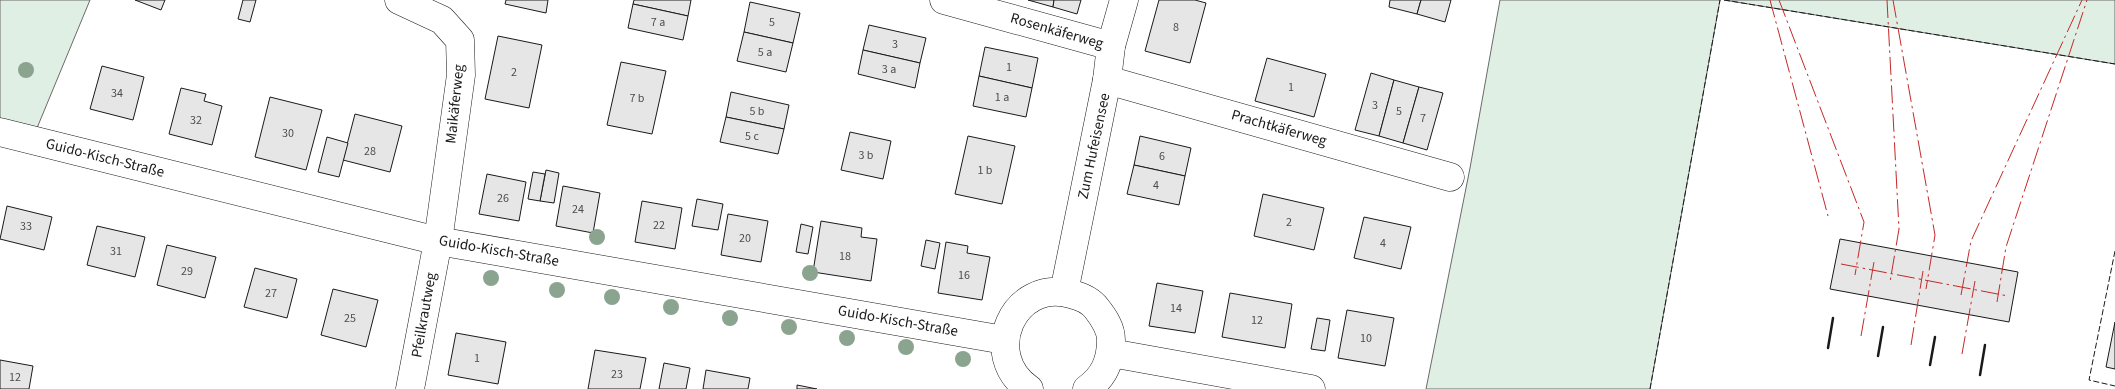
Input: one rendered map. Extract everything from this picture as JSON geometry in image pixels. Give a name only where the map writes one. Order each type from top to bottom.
[{"type":"street","name":"Maikäferweg","points":[[399,0],[442,20],[460,40],[461,75],[438,241]]},
{"type":"street","name":"Rosenkäferweg","points":[[944,0],[1111,46]]},
{"type":"street","name":"Zum Hufeisensee","points":[[1064,292],[1107,80],[1111,46],[1124,0]]},
{"type":"street","name":"Prachtkäferweg","points":[[1107,80],[1450,177]]},
{"type":"street","name":"Guido-Kisch-Straße","points":[[0,132],[438,241],[1004,340]]},
{"type":"street","name":"Pfeilkrautweg","points":[[410,389],[438,241]]},
{"type":"street","points":[[1029,389],[1020,383],[1011,370],[1004,340],[1009,323],[1018,309],[1031,298],[1047,292],[1064,292],[1080,296],[1094,306],[1105,320],[1111,336],[1111,353],[1105,369],[1095,383],[1087,389]]},
{"type":"street","points":[[1111,353],[1311,389]]},
{"type":"green space","points":[[0,0],[90,0],[37,128],[0,132]]},
{"type":"green space","points":[[1500,0],[1720,0],[1650,389],[1426,389],[1470,168]]},
{"type":"green space","points":[[1724,0],[2115,0],[2115,64]]},
{"type":"building","points":[[135,0],[165,0],[161,10]]},
{"type":"building","points":[[243,0],[256,0],[250,22],[238,19]]},
{"type":"building","points":[[506,0],[548,0],[546,13],[505,4]]},
{"type":"building","points":[[634,0],[691,0],[688,16],[633,4]]},
{"type":"building","points":[[1028,0],[1054,0],[1053,7]]},
{"type":"building","points":[[1054,0],[1081,0],[1077,14],[1053,7]]},
{"type":"building","points":[[1159,0],[1195,0],[1206,3],[1190,63],[1145,51]]},
{"type":"building","points":[[1390,0],[1421,0],[1417,14],[1389,7]]},
{"type":"building","points":[[1421,0],[1451,0],[1445,22],[1417,14]]},
{"type":"building","points":[[750,2],[800,13],[793,43],[744,32]]},
{"type":"building","points":[[633,4],[688,16],[683,40],[628,28]]},
{"type":"building","points":[[869,25],[926,38],[920,63],[863,50]]},
{"type":"building","points":[[744,32],[793,43],[786,72],[737,61]]},
{"type":"building","points":[[498,36],[542,45],[529,108],[485,99]]},
{"type":"building","points":[[985,47],[1038,58],[1032,88],[979,76]]},
{"type":"building","points":[[863,50],[920,63],[915,88],[858,74]]},
{"type":"building","points":[[1267,58],[1326,74],[1314,117],[1255,101]]},
{"type":"building","points":[[621,62],[666,71],[652,134],[607,125]]},
{"type":"building","points":[[102,66],[144,77],[133,120],[90,109]]},
{"type":"building","points":[[1371,73],[1394,80],[1379,136],[1355,130]]},
{"type":"building","points":[[979,76],[1032,88],[1026,117],[973,106]]},
{"type":"building","points":[[1394,80],[1419,87],[1403,143],[1379,136]]},
{"type":"building","points":[[1419,87],[1443,93],[1427,150],[1403,143]]},
{"type":"building","points":[[181,88],[206,94],[204,101],[222,106],[212,145],[169,134]]},
{"type":"building","points":[[731,92],[789,105],[784,129],[726,117]]},
{"type":"building","points":[[270,97],[322,110],[306,170],[255,157]]},
{"type":"building","points":[[355,114],[402,126],[390,172],[343,160]]},
{"type":"building","points":[[726,117],[784,129],[778,154],[720,142]]},
{"type":"building","points":[[850,132],[891,141],[883,179],[841,170]]},
{"type":"building","points":[[968,136],[1015,146],[1002,204],[955,194]]},
{"type":"building","points":[[1140,136],[1191,148],[1185,176],[1134,165]]},
{"type":"building","points":[[327,137],[348,143],[339,177],[318,172]]},
{"type":"building","points":[[1134,165],[1185,176],[1179,205],[1127,194]]},
{"type":"building","points":[[546,170],[559,173],[554,203],[540,201]]},
{"type":"building","points":[[533,172],[545,174],[540,201],[528,199]]},
{"type":"building","points":[[487,174],[526,182],[519,221],[479,214]]},
{"type":"building","points":[[563,186],[600,193],[593,233],[556,226]]},
{"type":"building","points":[[1263,194],[1324,208],[1314,250],[1254,236]]},
{"type":"building","points":[[697,199],[723,204],[718,230],[692,226]]},
{"type":"building","points":[[642,201],[682,208],[675,249],[635,242]]},
{"type":"building","points":[[7,206],[52,217],[44,250],[0,239]]},
{"type":"building","points":[[728,214],[768,221],[761,262],[721,255]]},
{"type":"building","points":[[1364,217],[1411,227],[1401,269],[1354,258]]},
{"type":"building","points":[[821,221],[862,228],[861,237],[877,239],[871,281],[813,272]]},
{"type":"building","points":[[801,224],[813,227],[808,254],[796,252]]},
{"type":"building","points":[[97,226],[145,237],[135,277],[87,265]]},
{"type":"building","points":[[1840,239],[2018,272],[2009,322],[1830,289]]},
{"type":"building","points":[[926,240],[940,243],[935,269],[921,266]]},
{"type":"building","points":[[946,242],[968,246],[967,253],[990,257],[982,300],[938,293]]},
{"type":"building","points":[[167,245],[216,257],[205,298],[157,285]]},
{"type":"building","points":[[255,268],[297,279],[287,318],[244,307]]},
{"type":"building","points":[[1157,283],[1203,291],[1195,333],[1149,326]]},
{"type":"building","points":[[333,289],[378,300],[366,347],[321,335]]},
{"type":"building","points":[[1230,293],[1292,304],[1285,348],[1222,337]]},
{"type":"building","points":[[1347,310],[1394,318],[1385,366],[1338,358]]},
{"type":"building","points":[[1317,318],[1330,320],[1325,351],[1311,349]]},
{"type":"building","points":[[2115,322],[2115,369],[2106,367]]},
{"type":"building","points":[[456,333],[506,342],[498,384],[448,375]]},
{"type":"building","points":[[595,350],[646,358],[640,389],[588,389]]},
{"type":"building","points":[[0,360],[33,366],[29,389],[0,389]]},
{"type":"building","points":[[664,363],[690,368],[686,389],[659,389]]},
{"type":"building","points":[[706,370],[750,378],[748,389],[703,389]]},
{"type":"building","points":[[797,385],[817,389],[797,389]]},
{"type":"fence","points":[[1650,389],[1720,0]]},
{"type":"fence","points":[[1724,0],[2115,64]]},
{"type":"fence","points":[[2115,251],[2089,380],[2115,386]]},
{"type":"wall","points":[[1828,348],[1833,318]]},
{"type":"wall","points":[[1878,356],[1883,327]]},
{"type":"wall","points":[[1930,365],[1935,337]]},
{"type":"wall","points":[[1980,375],[1985,345]]},
{"type":"power","points":[[1770,0],[1828,216]]},
{"type":"power","points":[[1779,0],[1864,222],[1855,275]]},
{"type":"power","points":[[1887,0],[1899,229],[1890,282]]},
{"type":"power","points":[[1893,0],[1935,235],[1926,289]]},
{"type":"power","points":[[1961,295],[1971,241],[2082,0]]},
{"type":"power","points":[[1997,302],[2006,247],[2087,0]]},
{"type":"power","points":[[1861,336],[1874,262]]},
{"type":"power","points":[[1841,264],[2008,296]]},
{"type":"power","points":[[1911,345],[1923,271]]},
{"type":"power","points":[[1962,354],[1975,281]]}]
